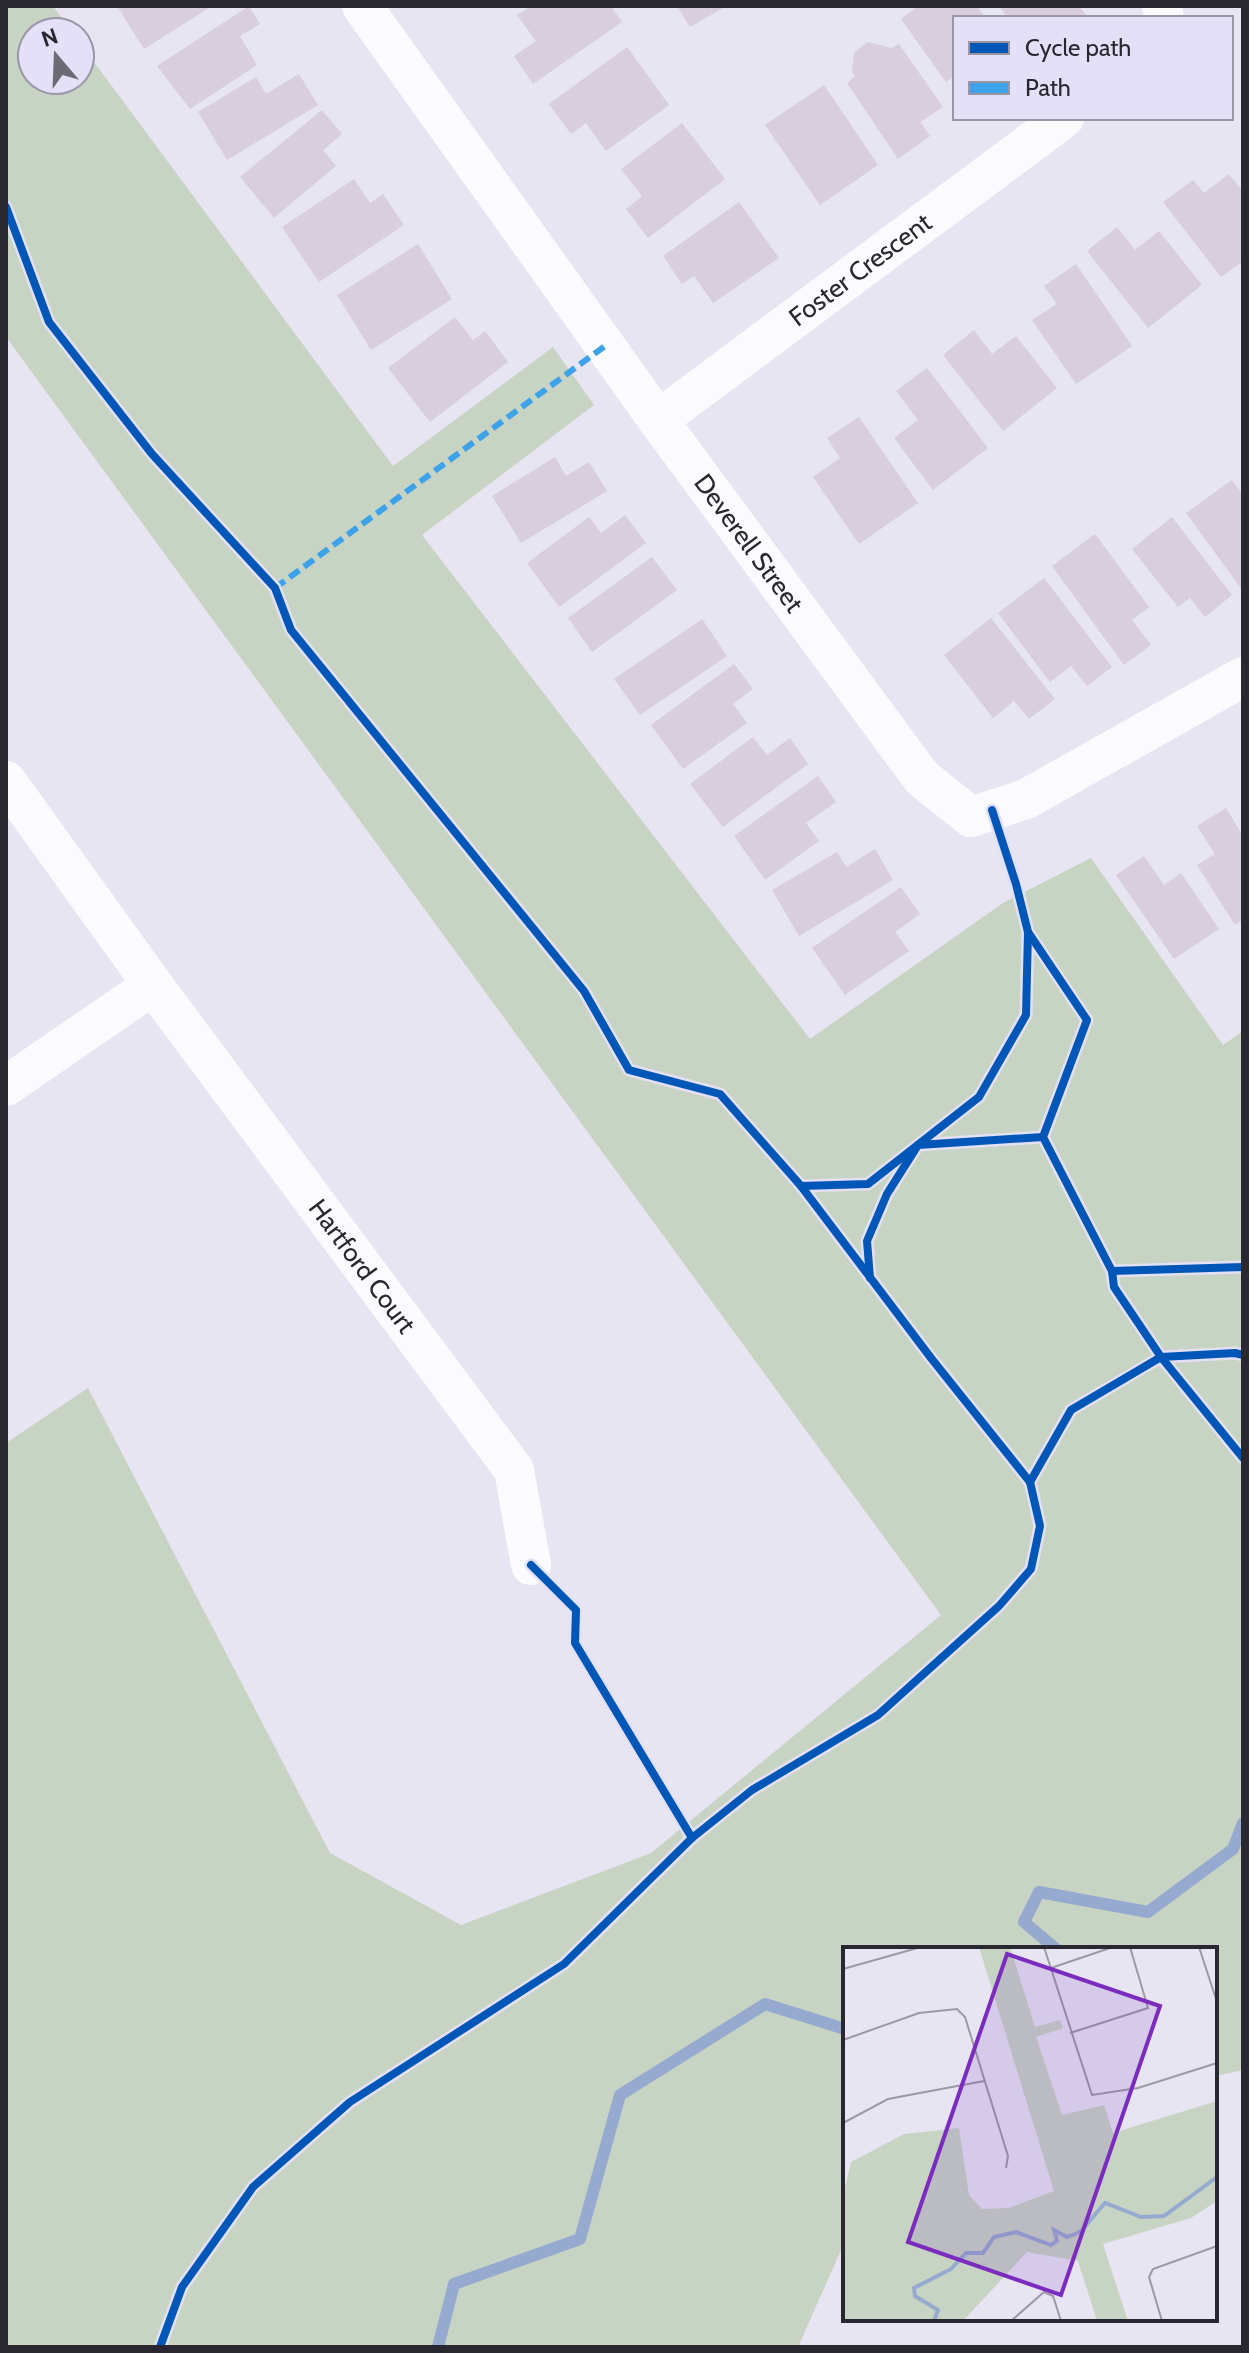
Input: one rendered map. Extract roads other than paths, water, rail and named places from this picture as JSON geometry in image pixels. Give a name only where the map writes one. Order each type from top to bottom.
[{"type":"street","name":"Deverell Street","points":[[362,6],[658,420],[922,778],[971,817],[1026,799],[1243,677]]},
{"type":"street","name":"Foster Crescent","points":[[658,420],[1061,120]]},
{"type":"street","name":"Hartford Court","points":[[6,781],[153,985],[514,1470],[531,1565]]},
{"type":"street","points":[[6,1086],[153,985]]},
{"type":"waterway","points":[[1054,1947],[1024,1922],[1039,1892],[1148,1912],[1233,1849],[1243,1823]]},
{"type":"waterway","points":[[438,2347],[454,2284],[580,2239],[620,2095],[765,2004],[843,2028]]}]
